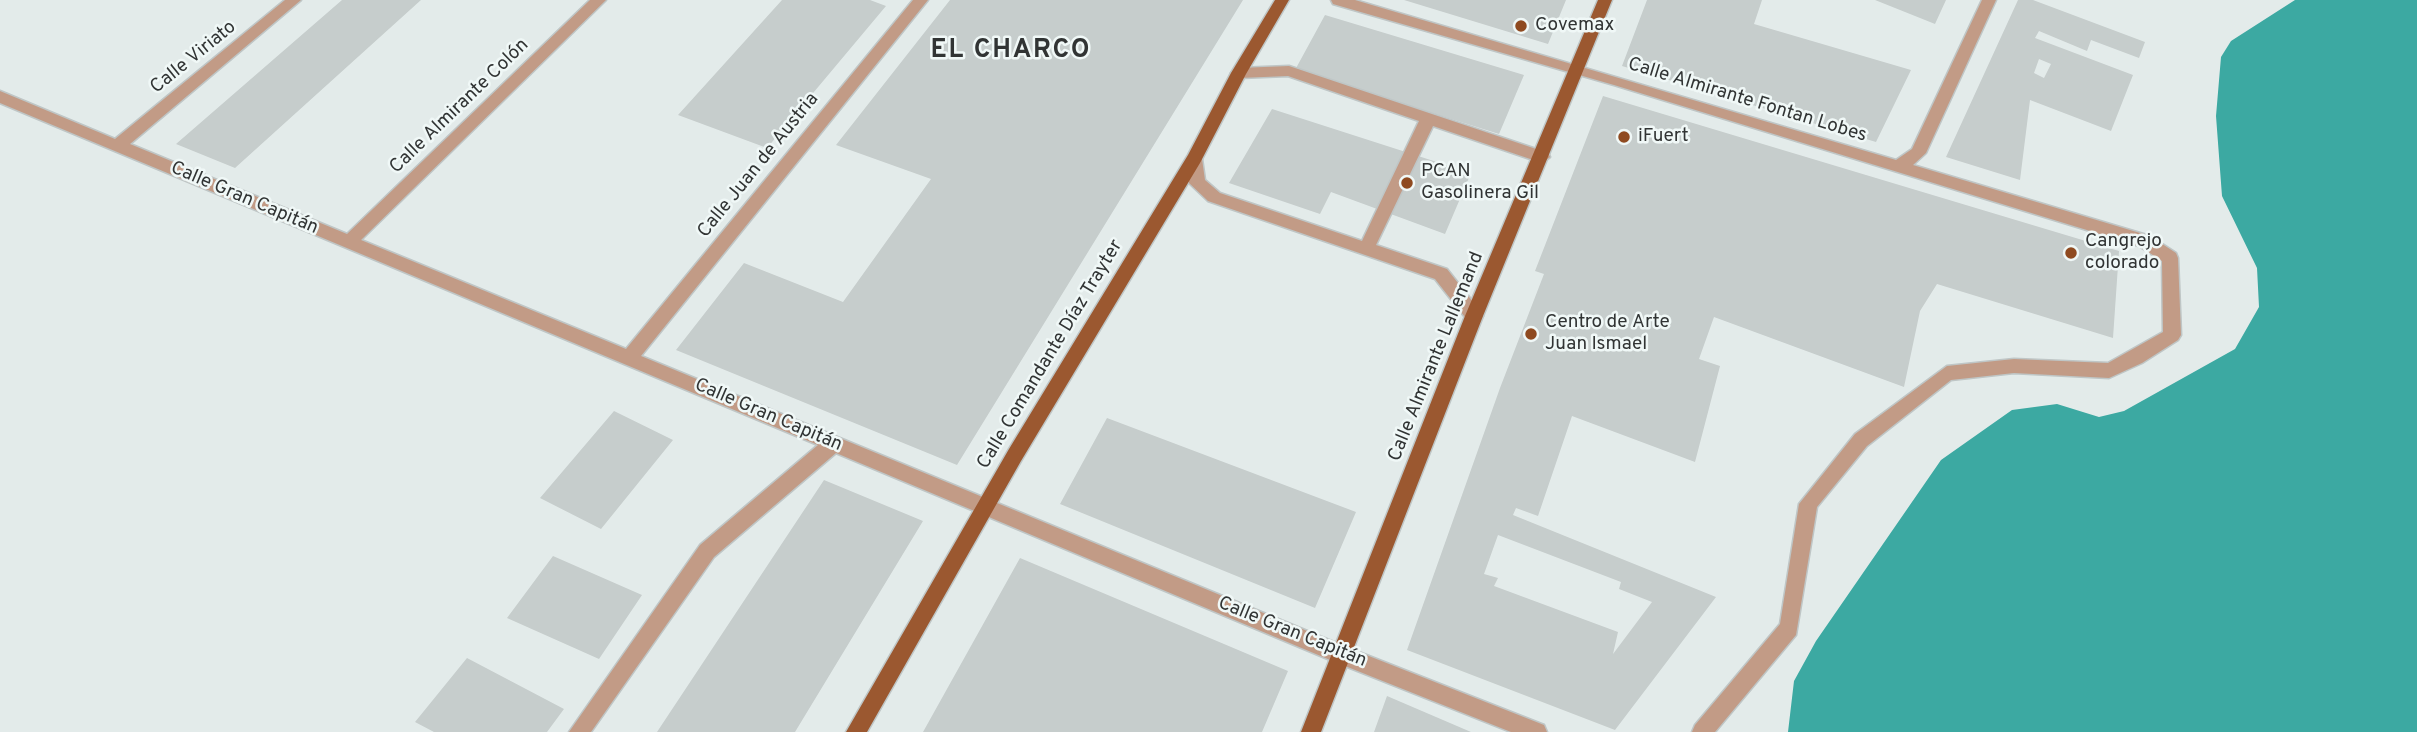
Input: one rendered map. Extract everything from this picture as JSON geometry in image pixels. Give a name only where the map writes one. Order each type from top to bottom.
[{"type":"main road","name":"Calle Comandante Díaz Trayter","points":[[856,732],[985,506],[1194,159],[1239,73],[1282,0]]},
{"type":"main road","name":"Calle Almirante Lallemand","points":[[1311,732],[1474,316],[1605,0]]},
{"type":"street","name":"Calle Viriato","points":[[117,146],[294,0]]},
{"type":"street","name":"Calle Almirante Colón","points":[[349,242],[598,0]]},
{"type":"street","name":"Calle Juan de Austria","points":[[629,358],[921,0]]},
{"type":"street","name":"Calle Almirante Fontan Lobes","points":[[1338,0],[2144,240],[2170,258],[2172,335],[2136,358],[2109,371],[2014,366],[1947,373],[1861,440],[1808,504],[1789,628],[1702,732]]},
{"type":"street","points":[[1897,167],[1918,153],[1989,0]]},
{"type":"street","points":[[1239,73],[1289,71],[1542,157]]},
{"type":"street","name":"Calle Gran Capitán","points":[[0,97],[1342,655],[1537,732]]},
{"type":"street","points":[[1367,248],[1428,119]]},
{"type":"street","points":[[1194,159],[1196,183],[1214,197],[1441,274],[1474,316]]},
{"type":"street","points":[[579,732],[707,551],[834,443]]},
{"type":"water","points":[[2295,0],[2417,0],[2417,732],[1788,732],[1794,681],[1816,641],[1941,460],[2012,410],[2057,404],[2099,417],[2124,411],[2235,349],[2259,307],[2257,268],[2222,196],[2216,116],[2221,57],[2231,41]]},
{"type":"building","points":[[342,0],[421,0],[235,168],[176,144]]},
{"type":"building","points":[[782,0],[870,0],[886,6],[767,148],[678,115]]},
{"type":"building","points":[[950,0],[1243,0],[957,465],[676,350],[744,263],[843,302],[931,179],[836,145]]},
{"type":"building","points":[[1404,0],[1566,0],[1548,44]]},
{"type":"building","points":[[1647,0],[1762,0],[1754,24],[1911,70],[1876,142],[1622,66]]},
{"type":"building","points":[[1875,0],[1946,0],[1935,24]]},
{"type":"building","points":[[2018,0],[2033,0],[2145,42],[2139,58],[2091,40],[2087,51],[2039,31],[2035,38],[2133,75],[2111,131],[2030,100],[2020,180],[1946,157]],"holes":[[[2039,59],[2051,64],[2044,78],[2034,73]]]},
{"type":"building","points":[[1325,15],[1524,75],[1499,134],[1295,70]]},
{"type":"building","points":[[1603,96],[2119,251],[2113,338],[1937,284],[1920,311],[1904,387],[1714,317],[1699,359],[1720,366],[1695,462],[1572,416],[1538,516],[1516,508],[1513,515],[1716,597],[1615,730],[1407,650],[1500,388],[1544,274],[1535,271]],"holes":[[[1498,535],[1621,582],[1619,589],[1652,602],[1613,654],[1618,632],[1494,586],[1498,578],[1484,574]]]},
{"type":"building","points":[[1272,109],[1471,173],[1445,234],[1331,192],[1320,214],[1229,183]]},
{"type":"building","points":[[614,411],[673,440],[601,529],[540,498]]},
{"type":"building","points":[[1107,418],[1356,512],[1315,608],[1060,504]]},
{"type":"building","points":[[824,480],[923,521],[795,732],[657,732]]},
{"type":"building","points":[[553,556],[642,595],[599,659],[507,618]]},
{"type":"building","points":[[1020,558],[1288,671],[1262,732],[923,732]]},
{"type":"building","points":[[467,658],[564,709],[547,732],[434,732],[415,722]]},
{"type":"building","points":[[1387,696],[1471,732],[1374,732]]},
{"type":"place","name":"Covemax","points":[[1521,26]]},
{"type":"place","name":"iFuert","points":[[1624,137]]},
{"type":"place","name":"PCAN Gasolinera Gil","points":[[1407,183]]},
{"type":"place","name":"Cangrejo colorado","points":[[2071,253]]},
{"type":"place","name":"Centro de Arte Juan Ismael","points":[[1531,334]]},
{"type":"district","name":"EL CHARCO","points":[[1011,52]]}]
